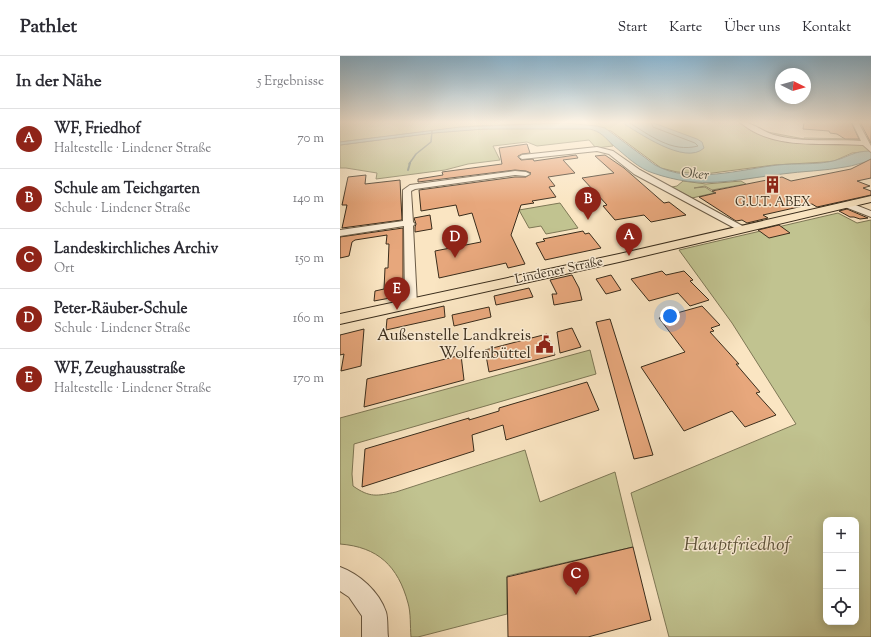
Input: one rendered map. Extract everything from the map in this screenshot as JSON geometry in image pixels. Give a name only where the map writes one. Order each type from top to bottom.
[{"type":"main road","name":"Lindener Straße","points":[[340,319],[743,230],[871,199]]},
{"type":"street","points":[[522,157],[596,149]]},
{"type":"street","points":[[598,149],[608,150],[637,172],[743,230]]},
{"type":"street","points":[[412,304],[410,224],[407,190],[409,188],[515,173],[526,174]]},
{"type":"street","points":[[848,205],[871,214]]},
{"type":"street","points":[[340,233],[399,223],[410,224]]},
{"type":"street","points":[[340,578],[357,589],[374,613],[375,637]]},
{"type":"green space","points":[[340,149],[495,149],[500,160],[468,164],[445,170],[376,179],[377,173],[340,168]]},
{"type":"green space","points":[[635,149],[871,149],[871,151],[852,153],[834,161],[774,165],[705,174],[677,172],[661,168]]},
{"type":"green space","points":[[683,181],[706,184],[741,181],[746,184],[712,190],[705,186],[694,188],[705,187],[714,193],[692,198],[672,187],[677,186]]},
{"type":"green space","points":[[560,203],[578,228],[546,234],[541,226],[529,228],[519,210]]},
{"type":"green space","name":"Hauptfriedhof","points":[[838,213],[857,223],[871,220],[871,637],[669,637],[631,493],[796,424],[732,323],[679,250]]},
{"type":"green space","points":[[590,350],[596,374],[354,444],[352,474],[353,486],[364,493],[374,495],[396,492],[525,450],[540,502],[615,472],[633,547],[507,576],[507,614],[418,637],[411,637],[408,603],[404,590],[392,569],[376,554],[365,549],[340,544],[340,418]]},
{"type":"water","name":"Oker","points":[[618,149],[634,149],[655,165],[669,171],[700,175],[778,165],[826,162],[855,153],[871,151],[871,161],[848,166],[718,182],[687,181],[671,178],[648,171],[632,161]]},
{"type":"water","points":[[671,149],[702,149],[696,152],[685,153]]},
{"type":"building","points":[[499,149],[529,149],[530,153],[518,156],[521,160],[533,159],[534,161],[576,155],[578,158],[563,160],[575,173],[548,177],[555,186],[549,187],[556,197],[532,201],[534,203],[521,205],[511,235],[525,264],[508,268],[506,263],[439,278],[435,251],[481,242],[472,213],[459,216],[456,205],[421,211],[419,190],[515,177],[526,177],[531,173],[515,170],[418,182],[418,179],[443,175],[442,172],[502,164]]},
{"type":"building","points":[[605,155],[624,168],[664,203],[669,202],[686,215],[651,222],[644,215],[615,220],[603,206],[607,205],[582,178],[614,173],[595,156]]},
{"type":"building","points":[[871,159],[871,178],[857,181],[870,186],[863,188],[871,191],[871,195],[817,207],[812,204],[763,215],[768,218],[747,223],[742,220],[736,221],[699,197],[716,193],[712,191],[782,177],[791,181],[851,169]]},
{"type":"building","points":[[366,175],[365,184],[400,180],[402,220],[342,228],[347,205],[342,205],[348,177]]},
{"type":"building","points":[[847,209],[868,218],[860,219],[850,217],[839,211]]},
{"type":"building","points":[[430,215],[432,229],[415,232],[416,224],[414,218]]},
{"type":"building","points":[[779,225],[790,233],[769,238],[758,230]]},
{"type":"building","points":[[403,228],[403,282],[401,282],[401,296],[374,301],[375,291],[384,289],[385,268],[388,268],[389,244],[386,244],[387,235],[355,240],[352,242],[349,256],[340,258],[340,237]]},
{"type":"building","points":[[583,231],[585,234],[589,233],[601,248],[545,260],[536,243],[545,241],[543,239]]},
{"type":"building","points":[[662,271],[666,275],[684,271],[693,280],[690,281],[709,300],[690,306],[678,293],[649,301],[631,279]]},
{"type":"building","points":[[572,275],[579,288],[582,300],[554,305],[552,294],[557,294],[550,280]]},
{"type":"building","points":[[611,275],[621,290],[606,294],[596,279]]},
{"type":"building","points":[[529,288],[533,297],[496,305],[494,296]]},
{"type":"building","points":[[444,306],[445,317],[386,330],[387,319]]},
{"type":"building","points":[[702,306],[720,325],[711,328],[714,331],[710,332],[739,364],[736,364],[760,392],[756,393],[776,415],[745,427],[732,411],[684,431],[641,367],[685,352],[659,318]]},
{"type":"building","points":[[489,307],[491,317],[454,326],[452,315]]},
{"type":"building","points":[[610,319],[653,455],[634,459],[596,322]]},
{"type":"building","points":[[572,328],[581,347],[560,353],[557,332]]},
{"type":"building","points":[[364,329],[361,366],[341,371],[344,354],[340,355],[340,335]]},
{"type":"building","points":[[547,334],[555,355],[489,372],[485,350]]},
{"type":"building","points":[[461,355],[464,380],[364,407],[367,379]]},
{"type":"building","points":[[587,382],[599,410],[506,440],[503,425],[472,435],[474,451],[362,487],[365,449],[469,418],[469,420],[499,411],[499,408]]},
{"type":"building","points":[[633,547],[651,620],[588,637],[508,637],[507,577]]},
{"type":"waterway","points":[[409,164],[416,154],[422,149]]},
{"type":"waterway","points":[[408,170],[410,163]]},
{"type":"place","name":"G.U.T. ABEX","points":[[773,184]]},
{"type":"place","name":"Schule am Teichgarten","points":[[588,220]]},
{"type":"place","name":"WF, Friedhof","points":[[629,256]]},
{"type":"place","name":"Peter-Räuber-Schule","points":[[455,258]]},
{"type":"place","name":"WF, Zeughausstraße","points":[[397,310]]},
{"type":"place","name":"Außenstelle Landkreis Wolfenbüttel","points":[[544,345]]},
{"type":"place","name":"Landeskirchliches Archiv","points":[[576,595]]}]
